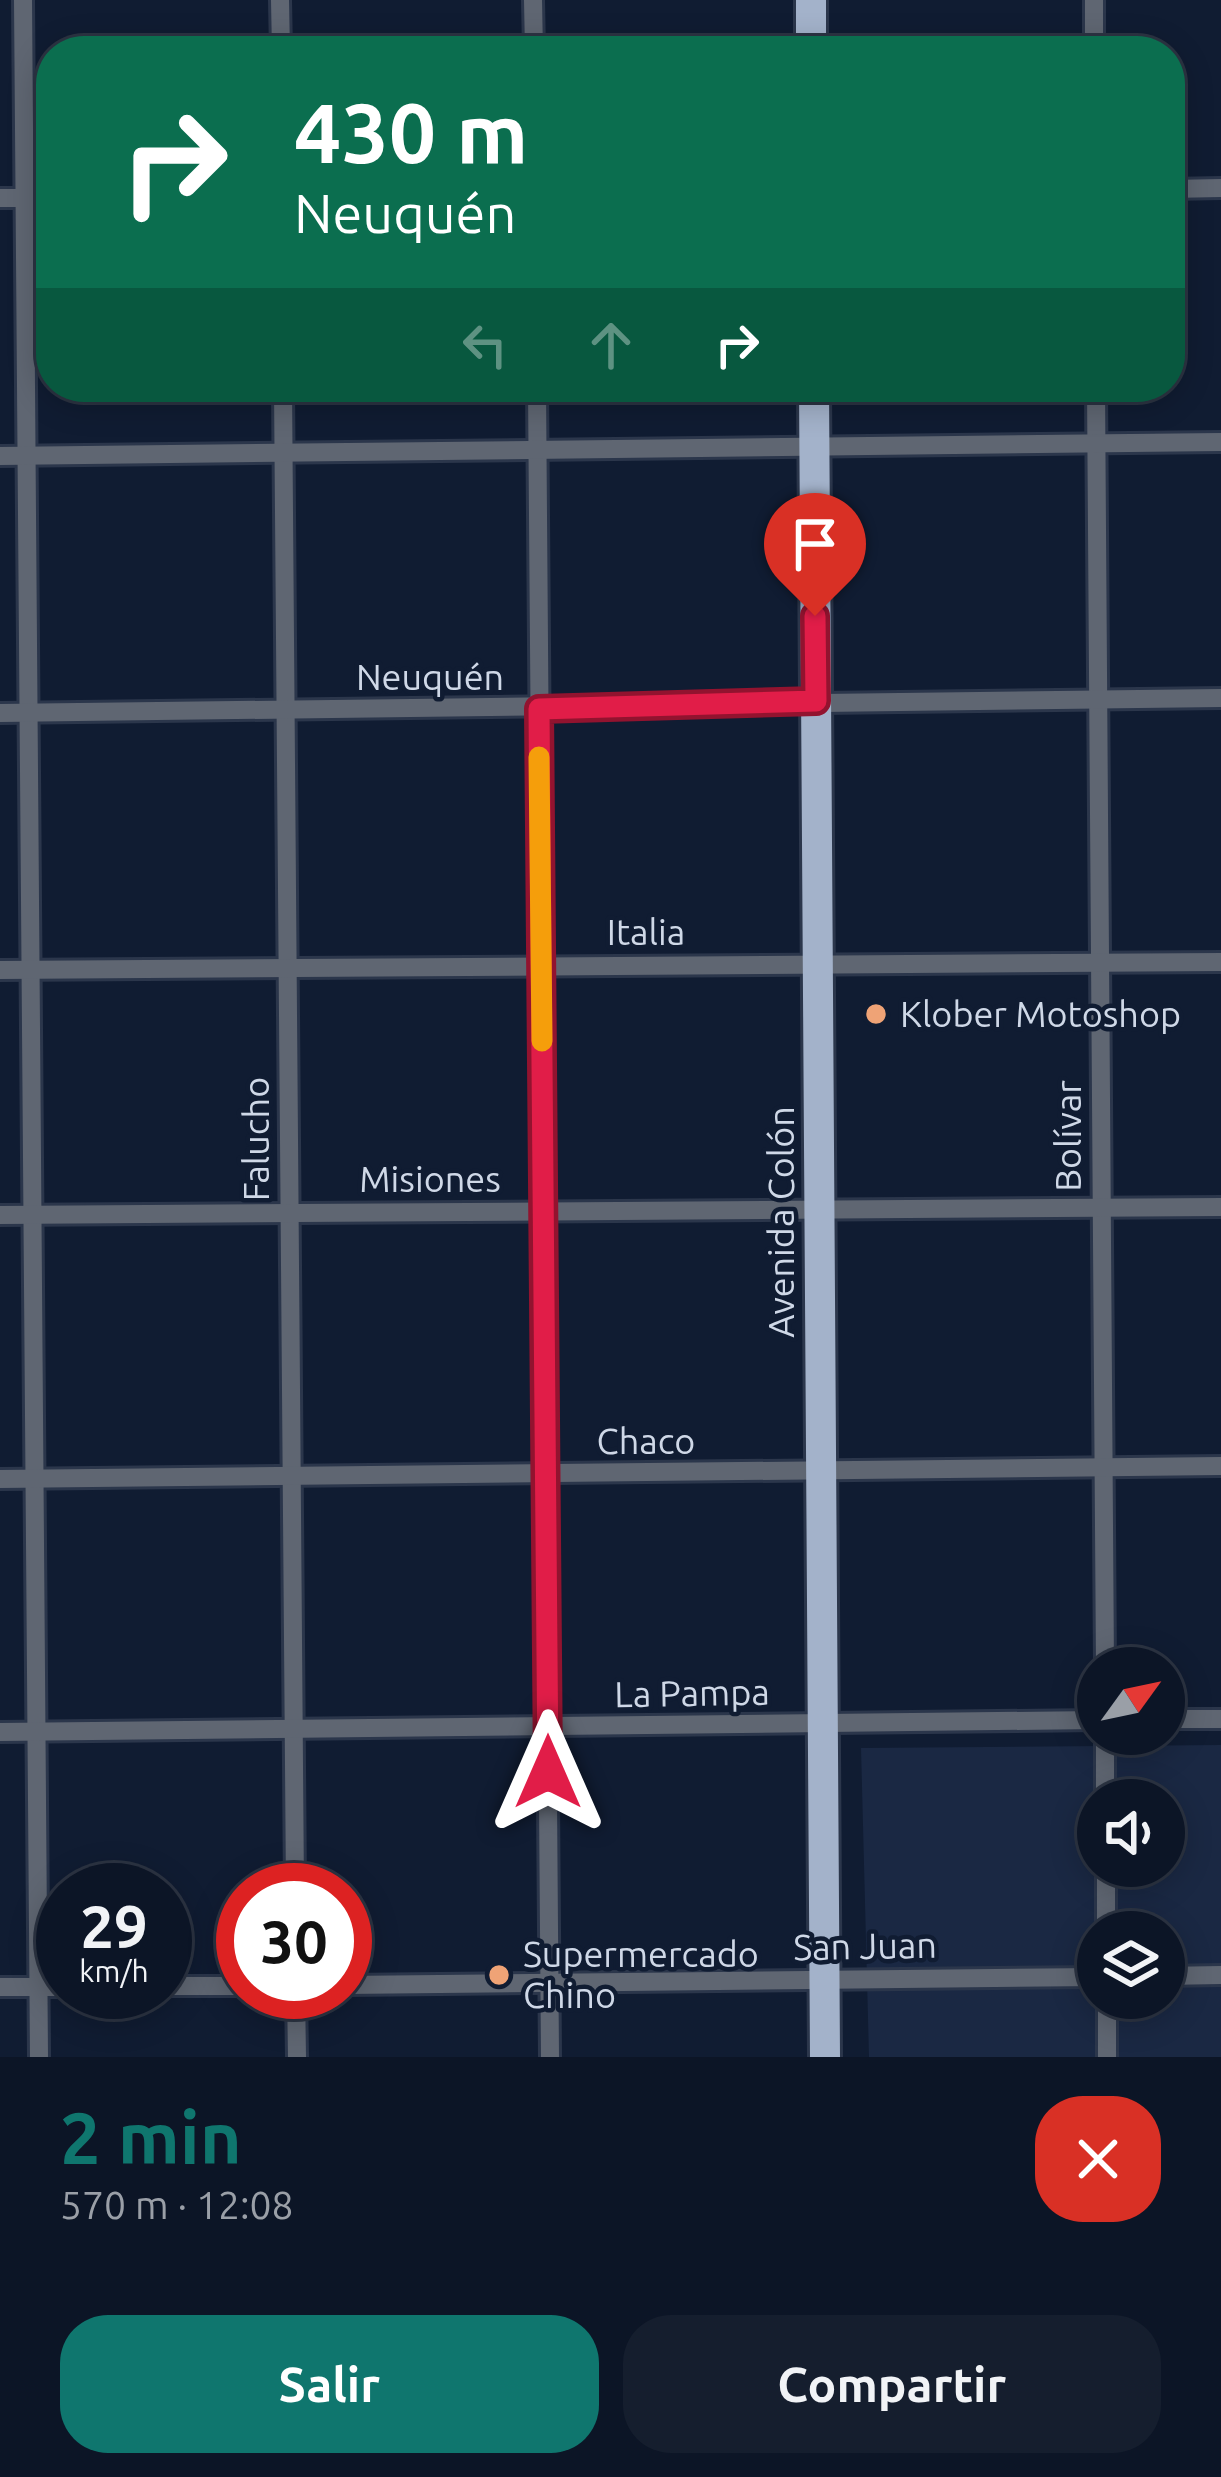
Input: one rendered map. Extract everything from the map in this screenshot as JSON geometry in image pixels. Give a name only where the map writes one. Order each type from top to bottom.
[{"type":"main road","points":[[811,0],[812,36]]},
{"type":"main road","name":"Avenida Colón","points":[[814,402],[825,2057]]},
{"type":"street","points":[[23,0],[38,1863]]},
{"type":"street","points":[[280,0],[280,36]]},
{"type":"street","points":[[533,0],[534,36]]},
{"type":"street","points":[[1094,0],[1094,36]]},
{"type":"street","points":[[1185,189],[1221,188]]},
{"type":"street","points":[[0,198],[36,198]]},
{"type":"street","name":"Falucho","points":[[284,402],[295,1863]]},
{"type":"street","points":[[537,402],[550,2057]]},
{"type":"street","name":"Bolívar","points":[[1096,402],[1105,1647]]},
{"type":"street","points":[[0,456],[1221,442]]},
{"type":"street","name":"Neuquén","points":[[0,713],[1221,698]]},
{"type":"street","name":"Italia","points":[[0,970],[1221,962]]},
{"type":"street","name":"Misiones","points":[[0,1215],[1221,1207]]},
{"type":"street","name":"Chaco","points":[[0,1479],[1221,1466]]},
{"type":"street","points":[[1185,1719],[1221,1719]]},
{"type":"street","name":"La Pampa","points":[[0,1732],[1077,1720]]},
{"type":"street","points":[[1185,1976],[1221,1976]]},
{"type":"street","name":"San Juan","points":[[372,1985],[1077,1977]]},
{"type":"street","points":[[0,1987],[36,1987]]},
{"type":"street","points":[[38,2019],[39,2057]]},
{"type":"street","points":[[296,2019],[297,2057]]},
{"type":"street","points":[[1107,2019],[1107,2057]]},
{"type":"shaded area","points":[[1185,1745],[1221,1745],[1221,2057],[869,2057],[861,1748],[1077,1746],[1077,1755],[1185,1755]]},
{"type":"slow traffic","points":[[539,757],[542,1041]]},
{"type":"place","name":"Klober Motoshop","points":[[876,1014]]},
{"type":"place","name":"Supermercado Chino","points":[[499,1975]]},
{"type":"route","points":[[548,1772],[539,709],[816,701],[815,616]]}]
